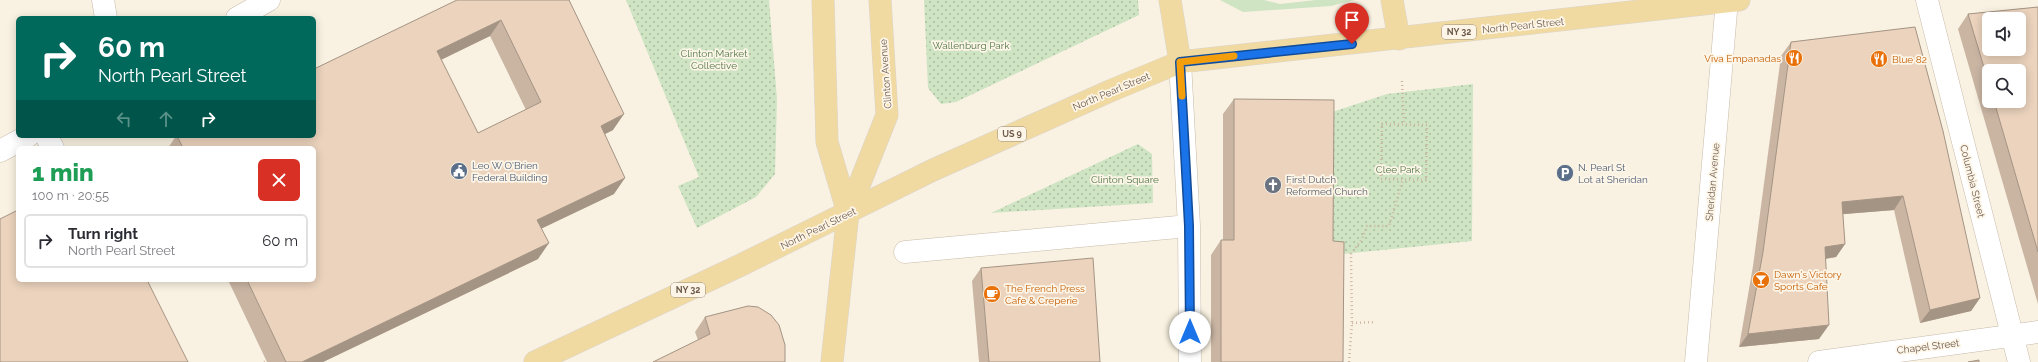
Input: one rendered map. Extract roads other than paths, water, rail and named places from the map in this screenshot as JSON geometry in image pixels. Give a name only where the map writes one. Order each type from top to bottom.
[{"type":"main road","name":"Clinton Avenue","points":[[822,0],[827,142],[848,213]]},
{"type":"main road","name":"Clinton Avenue","points":[[832,362],[848,213],[888,115],[880,0]]},
{"type":"main road","points":[[1170,0],[1180,62]]},
{"type":"main road","points":[[1392,0],[1399,39]]},
{"type":"main road","name":"North Pearl Street","points":[[535,362],[848,213],[933,170],[1122,86],[1180,62],[1399,39],[1731,1]]},
{"type":"street","points":[[103,0],[106,16]]},
{"type":"street","points":[[241,16],[269,0]]},
{"type":"street","name":"Columbia Street","points":[[1927,0],[2020,362]]},
{"type":"street","name":"Sheridan Avenue","points":[[1696,362],[1731,1]]},
{"type":"street","points":[[1180,62],[1189,226],[1190,362]]},
{"type":"street","points":[[0,151],[24,138]]},
{"type":"street","points":[[905,252],[1189,226]]},
{"type":"street","name":"Chapel Street","points":[[1819,362],[2038,332]]},
{"type":"place","name":"Viva Empanadas","points":[[1794,58]]},
{"type":"place","name":"Blue 82","points":[[1879,59]]},
{"type":"place","name":"Leo W O'Brien Federal Building","points":[[459,171]]},
{"type":"place","name":"N. Pearl St Lot at Sheridan","points":[[1565,173]]},
{"type":"place","name":"First Dutch Reformed Church","points":[[1273,185]]},
{"type":"place","name":"Dawn's Victory Sports Cafe","points":[[1761,280]]},
{"type":"place","name":"The French Press Cafe & Creperie","points":[[992,294]]},
{"type":"park label","name":"Wallenburg Park","points":[[971,45]]},
{"type":"park label","name":"Clinton Market Collective","points":[[714,58]]},
{"type":"park label","name":"Clee Park","points":[[1398,169]]},
{"type":"park label","name":"Clinton Square","points":[[1125,179]]}]
